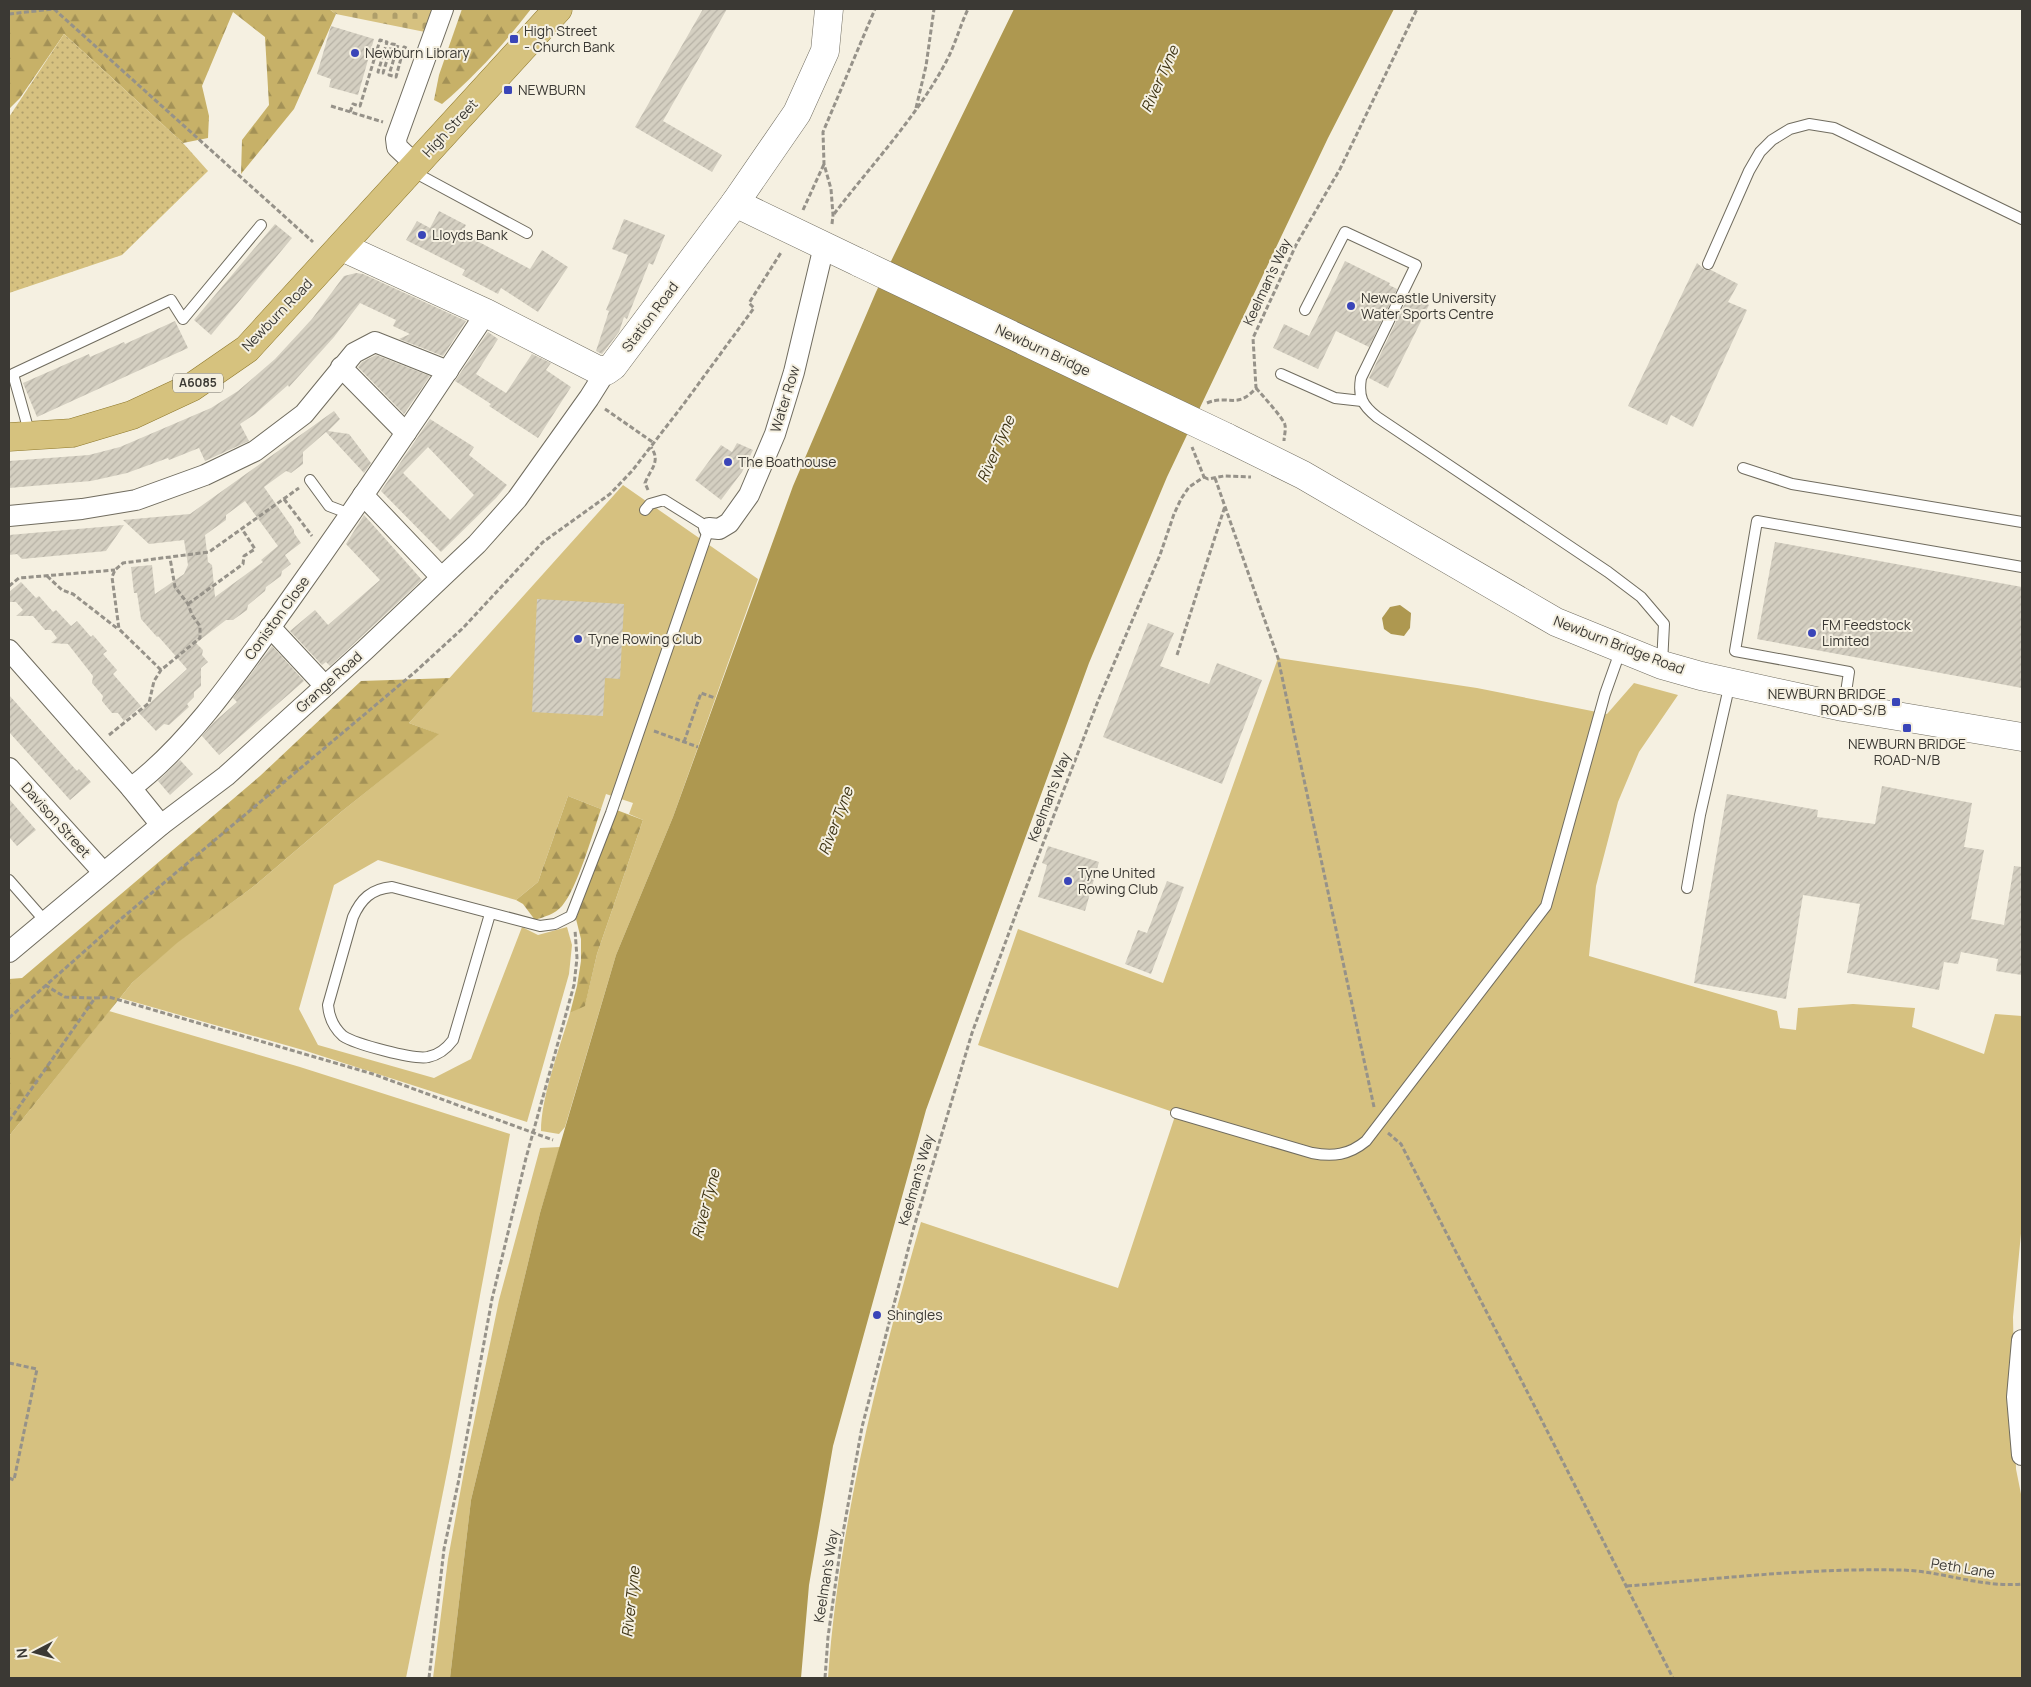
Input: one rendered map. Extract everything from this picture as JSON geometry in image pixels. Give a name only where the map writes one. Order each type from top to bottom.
[{"type":"main road","name":"High Street","points":[[331,247],[414,167],[558,9]]},
{"type":"main road","name":"Newburn Road","points":[[20,437],[72,432],[104,425],[132,415],[192,387],[248,349],[331,247]]},
{"type":"street","points":[[414,167],[397,147],[396,139],[443,9]]},
{"type":"street","name":"Station Road","points":[[606,370],[613,366],[735,203],[797,112],[825,50],[829,9]]},
{"type":"street","points":[[735,203],[824,246]]},
{"type":"street","name":"Newburn Bridge","points":[[824,246],[1226,437]]},
{"type":"street","name":"Water Row","points":[[710,528],[720,529],[729,523],[749,495],[775,434],[794,372],[824,246]]},
{"type":"street","points":[[331,247],[486,313],[596,370],[606,370]]},
{"type":"street","name":"Coniston Close","points":[[132,788],[167,758],[230,683],[363,496],[486,313]]},
{"type":"street","points":[[9,516],[82,509],[136,500],[205,475],[255,451],[304,414],[354,353],[375,342],[448,371]]},
{"type":"street","points":[[341,367],[406,433]]},
{"type":"street","name":"Grange Road","points":[[9,952],[161,824],[226,776],[477,544],[517,499],[589,398],[606,370]]},
{"type":"street","name":"Newburn Bridge Road","points":[[1226,437],[1282,463],[1556,622],[1662,665],[1844,707],[2022,737]]},
{"type":"street","points":[[363,496],[441,578]]},
{"type":"street","points":[[270,627],[325,686]]},
{"type":"street","points":[[9,650],[132,788],[161,824]]},
{"type":"street","name":"Davison Street","points":[[9,768],[103,872]]},
{"type":"street","points":[[2022,1340],[2017,1397],[2022,1455]]},
{"type":"lane","points":[[1708,264],[1749,172],[1760,152],[1772,140],[1790,129],[1809,124],[1834,128],[2022,219]]},
{"type":"lane","points":[[414,167],[527,233]]},
{"type":"lane","points":[[20,437],[13,374],[171,300],[183,318],[261,225]]},
{"type":"lane","points":[[1305,310],[1345,232],[1416,265],[1361,378],[1359,390],[1362,401],[1368,410],[1377,417],[1608,572],[1641,597],[1664,624],[1662,665]]},
{"type":"lane","points":[[1282,374],[1335,398],[1362,401]]},
{"type":"lane","points":[[1744,468],[1792,484],[2022,522]]},
{"type":"lane","points":[[310,480],[329,506],[350,514]]},
{"type":"lane","points":[[490,914],[452,1040],[443,1050],[430,1057],[412,1057],[356,1042],[338,1031],[331,1019],[328,1005],[353,917],[358,905],[365,897],[379,889],[392,887],[540,926],[555,924],[571,916],[598,847],[710,528],[664,500],[650,504],[645,510]]},
{"type":"lane","points":[[1844,707],[1849,672],[1734,651],[1757,521],[2022,567]]},
{"type":"lane","points":[[1176,1113],[1328,1156],[1355,1150],[1366,1141],[1546,906],[1605,694],[1621,648]]},
{"type":"lane","points":[[1687,888],[1700,815],[1730,682]]},
{"type":"lane","points":[[9,880],[45,920]]},
{"type":"path","points":[[9,14],[54,9],[331,247]]},
{"type":"path","points":[[824,246],[832,231],[834,215],[831,190],[824,164],[823,132],[875,9]]},
{"type":"path","points":[[915,111],[926,66],[934,9]]},
{"type":"path","points":[[834,215],[856,185],[906,125],[946,61],[968,9]]},
{"type":"path","name":"Keelman's Way","points":[[1256,388],[1253,338],[1297,243],[1340,169],[1417,9]]},
{"type":"path","points":[[350,112],[353,104],[360,106],[380,40],[387,42],[378,72],[383,73],[392,44],[398,45],[389,75],[396,77],[404,47],[410,49],[407,56]]},
{"type":"path","points":[[401,78],[403,71]]},
{"type":"path","points":[[331,106],[391,124]]},
{"type":"path","points":[[9,1018],[122,918],[414,672],[463,628],[543,542],[610,494],[632,471],[754,308],[749,304],[794,231],[824,164]]},
{"type":"path","points":[[1191,440],[1204,476],[1208,479],[1224,476],[1272,476],[1282,463],[1285,425],[1282,418],[1256,388],[1249,396],[1240,401],[1209,401],[1205,405]]},
{"type":"path","points":[[589,398],[654,443]]},
{"type":"path","points":[[651,447],[656,455],[656,460],[647,477],[645,487],[672,504]]},
{"type":"path","name":"Keelman's Way","points":[[825,1678],[828,1637],[841,1544],[862,1427],[914,1227],[972,1033],[1098,701],[1160,555],[1174,514],[1189,488],[1204,476]]},
{"type":"path","points":[[1216,478],[1278,658],[1378,1126],[1401,1144],[1674,1678]]},
{"type":"path","points":[[9,586],[19,578],[114,570],[123,563],[209,552],[310,480]]},
{"type":"path","points":[[284,499],[324,552]]},
{"type":"path","points":[[1176,655],[1225,506]]},
{"type":"path","points":[[188,604],[243,564],[244,556],[255,549],[242,529]]},
{"type":"path","points":[[95,747],[149,703],[154,681],[161,670],[200,638],[200,626],[176,587],[170,558]]},
{"type":"path","points":[[114,570],[112,577],[119,629]]},
{"type":"path","points":[[47,576],[62,590],[73,594],[119,629],[161,670]]},
{"type":"path","points":[[684,742],[701,693],[716,698]]},
{"type":"path","points":[[640,727],[698,747]]},
{"type":"path","points":[[429,1678],[444,1549],[459,1479],[492,1299],[533,1132],[574,985],[577,958],[574,922],[571,916]]},
{"type":"path","points":[[45,986],[65,997],[109,997],[372,1074],[553,1140]]},
{"type":"path","points":[[9,1122],[95,998]]},
{"type":"path","points":[[9,1363],[37,1369],[14,1480],[9,1478]]},
{"type":"path","name":"Peth Lane","points":[[1627,1586],[1813,1571],[1900,1570],[2003,1586],[2022,1584]]},
{"type":"green space","points":[[9,9],[329,9],[336,14],[294,109],[241,174],[242,140],[269,105],[265,37],[233,12],[202,86],[209,116],[208,138],[183,143],[64,34],[20,98],[9,109]]},
{"type":"green space","points":[[329,9],[432,9],[425,32],[336,14]]},
{"type":"green space","points":[[462,9],[531,9],[489,59],[442,104],[434,100],[439,75]]},
{"type":"green space","points":[[64,34],[183,143],[208,171],[122,255],[9,293],[9,117]]},
{"type":"green space","points":[[623,485],[758,579],[673,817],[616,955],[565,1127],[559,1134],[541,1131],[544,1103],[556,1056],[570,1013],[585,1005],[597,954],[643,820],[629,814],[633,803],[606,794],[601,809],[568,796],[538,882],[516,900],[378,860],[334,885],[299,1009],[318,1045],[434,1078],[471,1059],[522,927],[538,935],[567,927],[572,945],[569,974],[527,1122],[303,1050],[120,998],[132,983],[176,943],[253,887],[341,812],[438,734],[409,723]]},
{"type":"green space","points":[[1278,658],[1477,688],[1607,714],[1634,683],[1678,695],[1639,752],[1618,802],[1596,886],[1589,956],[1777,1011],[1780,1028],[1796,1030],[1798,1008],[1853,1004],[1915,1008],[1912,1027],[1984,1054],[1995,1014],[2022,1016],[2022,1223],[2013,1317],[2016,1469],[2022,1499],[2022,1678],[828,1678],[841,1562],[862,1448],[890,1334],[921,1222],[1118,1288],[1176,1113],[978,1045],[1018,929],[1163,983]]},
{"type":"green space","points":[[450,678],[409,723],[439,734],[341,812],[253,887],[177,943],[132,983],[9,1136],[9,979],[22,978],[260,776],[361,681]]},
{"type":"green space","points":[[568,796],[601,809],[584,860],[568,898],[556,911],[535,920],[523,904],[516,900],[538,882]]},
{"type":"green space","points":[[614,809],[643,820],[597,954],[585,1006],[570,1013],[581,961],[581,939],[576,919]]},
{"type":"green space","points":[[109,1011],[300,1067],[510,1134],[450,1457],[406,1678],[9,1678],[9,1136]]},
{"type":"green space","points":[[560,1147],[540,1213],[471,1500],[450,1678],[433,1678],[448,1559],[499,1300],[540,1148]]},
{"type":"water","name":"River Tyne","points":[[1014,9],[1394,9],[1328,138],[1167,477],[1089,663],[926,1110],[833,1446],[809,1585],[801,1678],[450,1678],[471,1500],[540,1213],[616,955],[673,817],[793,486],[876,292]]},
{"type":"water","points":[[1400,605],[1411,613],[1410,628],[1404,636],[1391,634],[1384,629],[1382,618],[1390,607]]},
{"type":"building","points":[[703,9],[727,9],[663,121],[722,155],[712,172],[635,127]]},
{"type":"building","points":[[331,26],[374,39],[358,95],[329,87],[331,79],[317,74]]},
{"type":"building","points":[[439,211],[466,225],[462,233],[530,269],[542,250],[568,267],[538,312],[501,288],[498,294],[462,275],[465,270],[406,240],[417,221],[430,228]]},
{"type":"building","points":[[624,219],[665,235],[653,265],[649,263],[627,319],[624,317],[619,332],[602,354],[596,351],[609,311],[606,310],[628,255],[612,249]]},
{"type":"building","points":[[275,224],[292,238],[211,335],[194,320]]},
{"type":"building","name":"Newcastle University Water Sports Centre","points":[[1345,261],[1390,283],[1389,285],[1397,289],[1369,347],[1336,331],[1318,369],[1273,348],[1284,324],[1309,336]]},
{"type":"building","points":[[1697,263],[1705,270],[1711,270],[1738,284],[1728,302],[1747,310],[1693,427],[1671,415],[1667,425],[1628,406]]},
{"type":"building","points":[[356,273],[363,274],[466,321],[443,356],[399,339],[410,334],[393,326],[396,320],[360,303],[334,337],[289,387],[288,385],[255,414],[240,424],[249,441],[205,461],[199,448],[127,473],[91,481],[9,488],[9,461],[89,455],[120,447],[211,408],[238,391],[275,359],[312,319],[344,276]]},
{"type":"building","points":[[1409,295],[1429,305],[1388,388],[1369,378]]},
{"type":"building","points":[[175,321],[188,348],[37,417],[23,383],[89,354],[90,357],[124,342],[125,344]]},
{"type":"building","points":[[488,332],[498,339],[476,374],[506,393],[532,354],[551,363],[546,370],[571,387],[538,438],[455,381]]},
{"type":"building","points":[[376,355],[430,376],[404,414],[358,367],[362,362]]},
{"type":"building","points":[[334,411],[340,419],[328,431],[349,434],[371,463],[364,473],[326,432],[303,452],[303,464],[291,473],[286,471],[264,487],[301,543],[285,555],[291,564],[282,571],[281,576],[266,587],[265,591],[248,605],[247,610],[233,620],[226,620],[196,643],[203,650],[202,655],[208,662],[201,668],[201,686],[194,692],[194,697],[187,704],[189,707],[169,725],[164,724],[156,731],[139,713],[187,669],[141,619],[137,593],[134,593],[131,567],[152,565],[155,594],[184,574],[188,565],[184,540],[149,544],[123,520],[190,514]],"holes":[[[245,501],[278,546],[261,560],[263,562],[215,597],[212,565],[208,562],[205,535],[226,520],[226,515]]]},
{"type":"building","points":[[430,419],[474,447],[469,455],[507,485],[441,552],[381,491]],"holes":[[[428,447],[474,495],[450,520],[403,473]]]},
{"type":"building","name":"The Boathouse","points":[[737,443],[753,450],[742,472],[721,500],[695,480],[721,445],[732,452]]},
{"type":"building","points":[[364,515],[422,580],[330,666],[326,662],[322,665],[290,631],[315,610],[328,625],[380,580],[346,544]]},
{"type":"building","points":[[124,525],[106,551],[22,559],[17,554],[9,555],[9,535]]},
{"type":"building","points":[[1775,542],[2022,587],[2022,688],[1757,639]]},
{"type":"building","points":[[21,582],[36,598],[39,596],[53,612],[56,610],[71,626],[77,621],[107,651],[103,654],[117,670],[113,674],[141,706],[124,721],[118,713],[112,713],[102,701],[103,696],[92,683],[93,676],[68,644],[51,643],[57,638],[51,630],[45,630],[33,616],[16,616],[23,610],[16,602],[9,602],[9,592]]},
{"type":"building","name":"Tyne Rowing Club","points":[[537,599],[624,604],[620,679],[605,678],[603,716],[532,712]]},
{"type":"building","points":[[1148,623],[1174,633],[1160,666],[1209,684],[1217,663],[1262,680],[1222,784],[1103,737]]},
{"type":"building","points":[[272,646],[304,681],[219,755],[202,736],[213,723],[237,702],[233,698]]},
{"type":"building","points":[[9,695],[77,771],[79,769],[91,782],[70,800],[9,732]]},
{"type":"building","points":[[180,760],[193,774],[170,795],[158,781]]},
{"type":"building","points":[[1882,786],[1972,803],[1964,847],[1984,850],[1971,919],[2004,925],[2014,866],[2022,867],[2022,975],[1996,971],[1998,959],[1961,952],[1958,964],[1944,962],[1939,990],[1847,973],[1860,904],[1803,895],[1786,999],[1694,983],[1727,794],[1818,810],[1817,817],[1875,824]]},
{"type":"building","points":[[9,799],[36,830],[17,846],[9,837]]},
{"type":"building","name":"Tyne United Rowing Club","points":[[1048,846],[1099,862],[1085,911],[1038,897],[1047,865],[1042,863]]},
{"type":"building","points":[[1167,881],[1184,887],[1151,974],[1125,964],[1138,930],[1147,933]]},
{"type":"place","name":"High Street - Church Bank","points":[[514,39]]},
{"type":"place","name":"Newburn Library","points":[[355,53]]},
{"type":"place","name":"NEWBURN","points":[[508,90]]},
{"type":"place","name":"Lloyds Bank","points":[[422,235]]},
{"type":"place","name":"Newcastle University Water Sports Centre","points":[[1351,306]]},
{"type":"place","name":"The Boathouse","points":[[728,462]]},
{"type":"place","name":"FM Feedstock Limited","points":[[1812,633]]},
{"type":"place","name":"Tyne Rowing Club","points":[[578,639]]},
{"type":"place","name":"NEWBURN BRIDGE ROAD-S/B","points":[[1896,702]]},
{"type":"place","name":"NEWBURN BRIDGE ROAD-N/B","points":[[1907,728]]},
{"type":"place","name":"Tyne United Rowing Club","points":[[1068,881]]},
{"type":"place","name":"Shingles","points":[[877,1315]]}]
